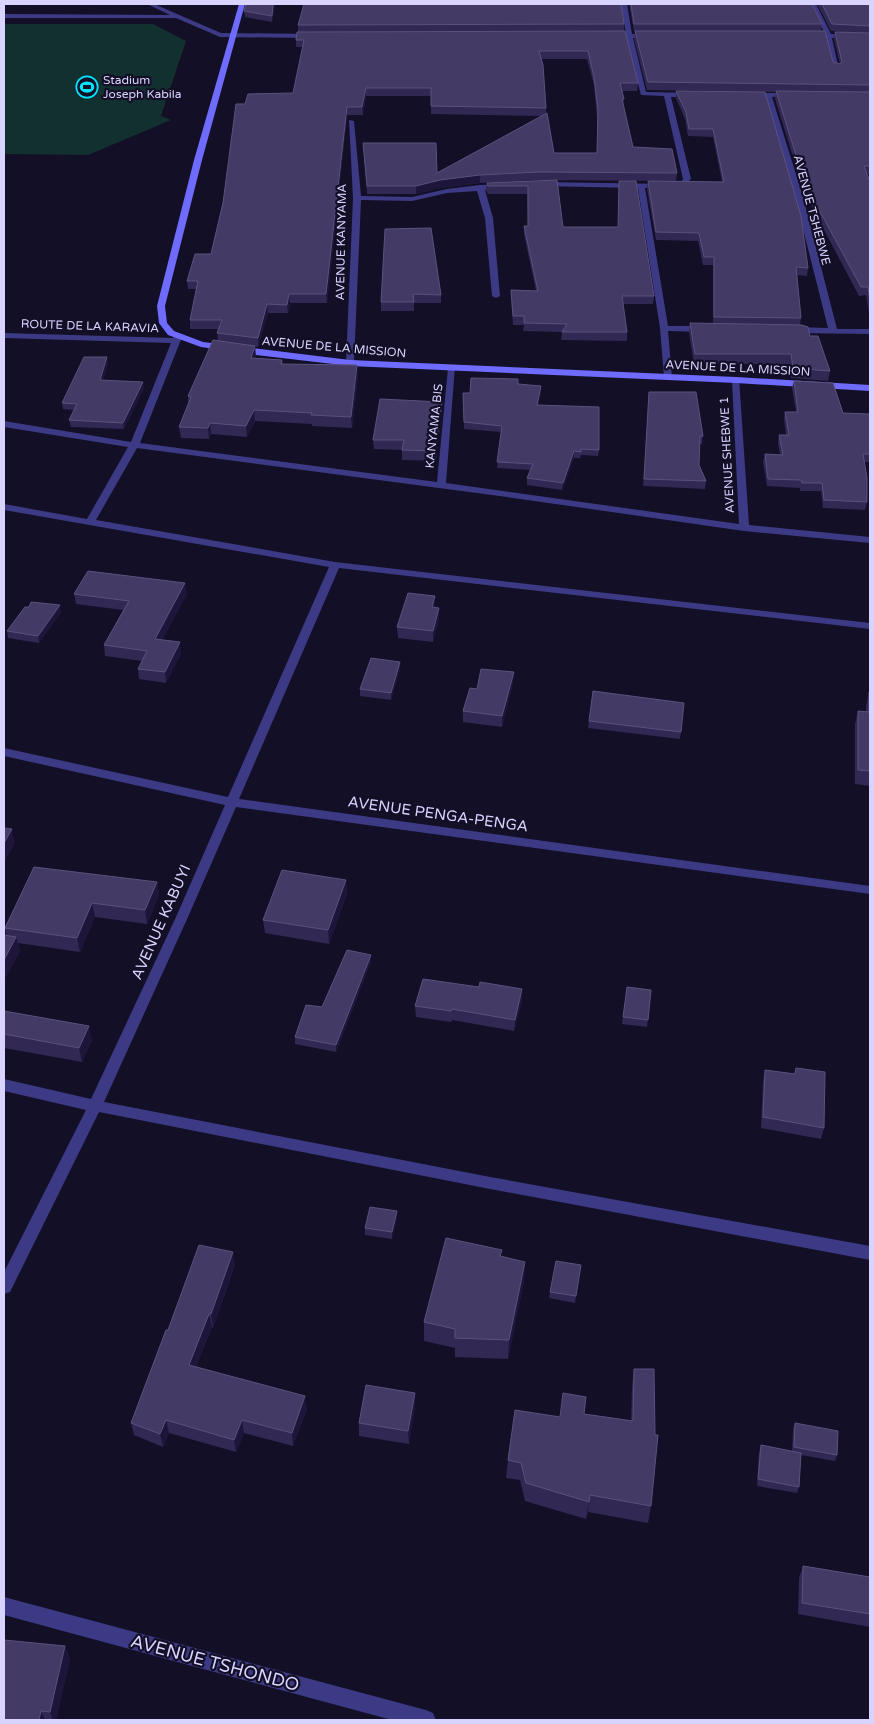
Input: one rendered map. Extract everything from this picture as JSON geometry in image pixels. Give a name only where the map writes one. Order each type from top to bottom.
[{"type":"street","points":[[150,4],[212,32],[232,36],[318,36]]},
{"type":"street","points":[[91,521],[134,445],[177,339],[163,323],[161,306],[242,4]]},
{"type":"street","points":[[624,4],[629,36],[643,94],[703,95]]},
{"type":"street","points":[[814,4],[828,36],[837,69]]},
{"type":"street","points":[[4,16],[178,17]]},
{"type":"street","points":[[600,36],[659,36]]},
{"type":"street","points":[[798,36],[870,37]]},
{"type":"street","points":[[529,184],[676,186],[683,184],[687,179],[666,95]]},
{"type":"street","points":[[740,95],[798,96]]},
{"type":"street","name":"AVENUE TSHEBWE","points":[[768,95],[799,197],[814,262],[834,331]]},
{"type":"street","name":"AVENUE KANYAMA","points":[[350,363],[357,198],[351,121]]},
{"type":"street","points":[[357,198],[412,200],[440,192],[510,185]]},
{"type":"street","points":[[641,186],[664,328],[668,377]]},
{"type":"street","points":[[480,187],[489,218],[496,296]]},
{"type":"street","points":[[664,328],[714,329]]},
{"type":"street","points":[[784,330],[870,332]]},
{"type":"street","name":"ROUTE DE LA KARAVIA","points":[[4,335],[177,339]]},
{"type":"street","name":"AVENUE DE LA MISSION","points":[[177,339],[227,348],[350,363],[736,380],[870,388]]},
{"type":"street","name":"KANYAMA BIS","points":[[440,486],[452,368]]},
{"type":"street","name":"AVENUE SHEBWE 1","points":[[736,380],[744,528]]},
{"type":"street","points":[[4,424],[134,445],[744,528],[870,540]]},
{"type":"street","points":[[4,507],[334,565],[870,626]]},
{"type":"street","name":"AVENUE KABUYI","points":[[4,1287],[95,1106],[182,917],[230,802],[334,565]]},
{"type":"street","name":"AVENUE PENGA-PENGA","points":[[4,752],[230,802],[870,890]]},
{"type":"street","points":[[4,1084],[95,1106],[484,1182],[870,1253]]},
{"type":"street","name":"AVENUE TSHONDO","points":[[4,1606],[426,1720]]},
{"type":"green space","name":"Stadium Joseph Kabila","points":[[4,24],[153,24],[186,41],[161,116],[171,120],[88,155],[4,154]]},
{"type":"building","points":[[246,4],[273,4],[272,16],[244,11]]},
{"type":"building","points":[[304,4],[621,4],[624,24],[298,25]]},
{"type":"building","points":[[631,4],[812,4],[822,24],[634,24]]},
{"type":"building","points":[[822,4],[870,4],[870,26],[832,24]]},
{"type":"building","points":[[625,31],[638,83],[620,83],[633,147],[672,149],[677,173],[539,172],[480,175],[440,180],[416,186],[367,186],[363,143],[436,143],[437,173],[547,113],[554,153],[597,153],[598,110],[594,77],[588,51],[539,51],[543,65],[546,108],[431,106],[431,88],[366,88],[362,107],[347,107],[326,294],[289,294],[287,305],[267,304],[258,338],[217,333],[222,320],[190,320],[198,281],[187,281],[195,254],[211,254],[223,203],[236,104],[245,104],[248,94],[293,93],[304,40],[296,40],[297,32]]},
{"type":"building","points":[[635,31],[825,31],[833,62],[840,64],[842,62],[835,32],[870,33],[870,85],[648,82]]},
{"type":"building","points":[[676,91],[765,92],[801,216],[808,268],[796,267],[801,318],[714,317],[714,257],[704,257],[699,233],[656,232],[648,181],[724,182],[713,129],[689,129],[686,112]]},
{"type":"building","points":[[776,91],[870,92],[870,166],[864,166],[870,182],[870,301],[868,287],[861,287],[805,184]]},
{"type":"building","points":[[557,180],[563,227],[618,227],[619,181],[636,181],[654,296],[622,296],[627,332],[562,332],[567,324],[524,323],[524,316],[513,316],[511,290],[538,291],[524,226],[528,226],[528,186],[488,186],[487,183]]},
{"type":"building","points":[[431,228],[441,295],[413,294],[414,302],[381,302],[385,229]]},
{"type":"building","points":[[690,323],[802,325],[808,327],[810,336],[818,336],[830,371],[793,368],[791,354],[695,354]]},
{"type":"building","points":[[213,340],[255,346],[251,358],[282,360],[281,364],[357,365],[351,417],[254,410],[246,426],[210,423],[208,428],[179,427],[191,397],[188,396]]},
{"type":"building","points":[[84,357],[107,357],[100,380],[143,382],[123,423],[69,420],[77,404],[62,403]]},
{"type":"building","points":[[471,378],[518,379],[518,384],[541,386],[537,405],[599,407],[599,450],[581,449],[581,452],[574,451],[563,483],[527,478],[533,464],[497,462],[502,426],[464,422],[463,393],[470,393]]},
{"type":"building","points":[[794,381],[833,383],[843,413],[870,414],[870,454],[863,454],[867,478],[867,502],[824,500],[822,483],[768,479],[765,454],[783,455],[779,435],[789,435],[785,412],[798,412]]},
{"type":"building","points":[[649,392],[696,392],[703,436],[700,436],[699,465],[706,481],[644,479]]},
{"type":"building","points":[[380,399],[442,402],[435,451],[402,450],[404,440],[373,440]]},
{"type":"building","points":[[88,571],[185,583],[155,639],[180,642],[165,672],[138,669],[147,651],[104,645],[129,601],[74,594]]},
{"type":"building","points":[[408,593],[435,596],[432,607],[439,608],[433,631],[397,627]]},
{"type":"building","points":[[31,602],[60,605],[38,636],[7,631],[25,607],[29,607]]},
{"type":"building","points":[[371,658],[400,662],[391,693],[360,689]]},
{"type":"building","points":[[481,669],[514,672],[502,716],[463,711],[470,688],[477,689]]},
{"type":"building","points":[[593,691],[684,703],[681,732],[589,721]]},
{"type":"building","points":[[869,692],[870,771],[858,770],[858,711],[869,712]]},
{"type":"building","points":[[4,828],[12,829],[4,843]]},
{"type":"building","points":[[34,867],[157,882],[145,910],[92,903],[77,938],[5,928]]},
{"type":"building","points":[[282,870],[346,880],[328,930],[263,920]]},
{"type":"building","points":[[4,935],[16,937],[4,960]]},
{"type":"building","points":[[347,950],[371,955],[336,1045],[295,1037],[306,1005],[322,1007]]},
{"type":"building","points":[[423,979],[479,987],[480,982],[522,989],[515,1020],[452,1009],[451,1011],[415,1006]]},
{"type":"building","points":[[627,987],[651,990],[648,1020],[623,1017]]},
{"type":"building","points":[[4,1011],[89,1026],[79,1048],[4,1034]]},
{"type":"building","points":[[796,1068],[825,1072],[824,1128],[763,1117],[765,1070],[795,1074]]},
{"type":"building","points":[[370,1207],[397,1211],[392,1232],[365,1228]]},
{"type":"building","points":[[446,1238],[502,1250],[500,1256],[525,1262],[509,1340],[455,1338],[455,1329],[424,1322]]},
{"type":"building","points":[[199,1245],[233,1252],[211,1314],[209,1314],[189,1365],[305,1396],[292,1433],[242,1420],[234,1440],[166,1420],[160,1434],[131,1423]]},
{"type":"building","points":[[556,1261],[581,1265],[576,1296],[550,1292]]},
{"type":"building","points":[[634,1369],[654,1369],[655,1435],[658,1435],[651,1506],[590,1495],[589,1502],[526,1483],[521,1463],[508,1460],[515,1410],[560,1417],[563,1393],[586,1397],[584,1414],[633,1421]]},
{"type":"building","points":[[366,1385],[415,1393],[408,1431],[359,1423]]},
{"type":"building","points":[[795,1423],[838,1431],[837,1455],[794,1447]]},
{"type":"building","points":[[761,1445],[801,1453],[799,1487],[758,1479]]},
{"type":"building","points":[[803,1566],[870,1577],[870,1614],[802,1603]]},
{"type":"building","points":[[4,1640],[65,1646],[50,1712],[41,1711],[39,1720],[4,1720]]},
{"type":"place","name":"Stadium Joseph Kabila","points":[[87,87]]}]
